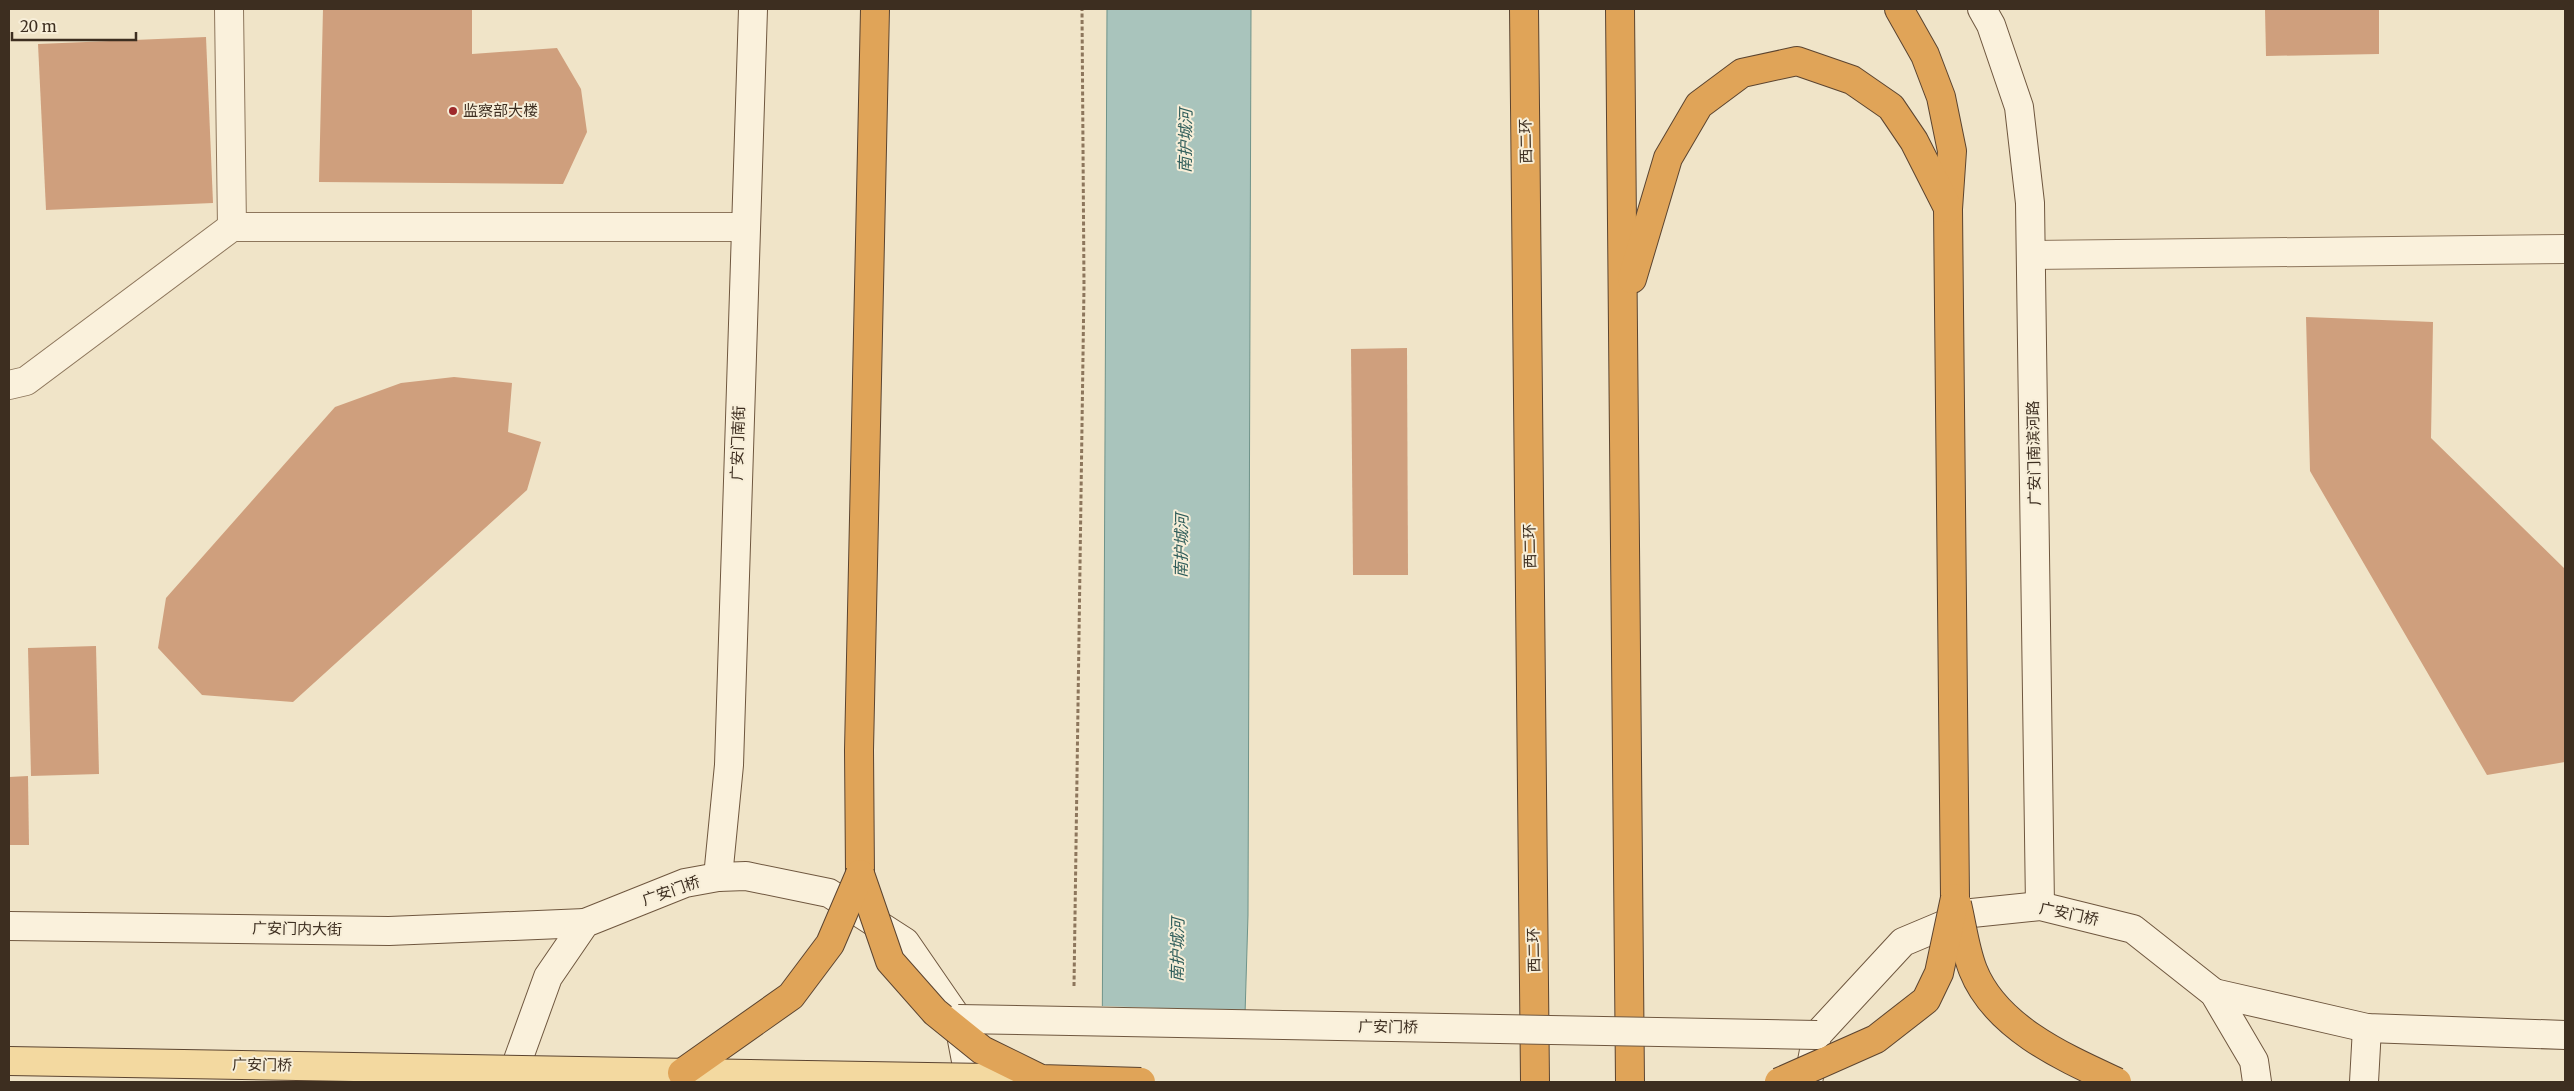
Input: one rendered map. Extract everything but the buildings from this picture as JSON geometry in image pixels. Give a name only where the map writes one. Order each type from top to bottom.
[{"type":"highway","points":[[875,9],[859,750],[860,874],[890,961],[903,976],[935,1012],[982,1050],[1041,1079]]},
{"type":"highway","name":"西二环","points":[[1524,9],[1535,1082]]},
{"type":"highway","points":[[1620,9],[1630,1082]]},
{"type":"highway","points":[[1779,1082],[1876,1039],[1926,1000],[1938,973],[1955,898],[1948,209],[1952,151],[1941,97],[1925,55],[1899,9]]},
{"type":"highway","points":[[1624,305],[1668,158],[1699,105],[1742,73],[1797,61],[1852,80],[1891,106],[1914,141],[1948,209]]},
{"type":"highway","points":[[682,1073],[791,996],[830,944],[860,874]]},
{"type":"highway","points":[[1955,898],[1974,970],[1992,1002],[2044,1047],[2117,1082]]},
{"type":"highway","name":"广安门桥","points":[[1041,1079],[1141,1082]]},
{"type":"main road","name":"广安门桥","points":[[9,1060],[1041,1079]]},
{"type":"street","points":[[229,9],[232,227]]},
{"type":"street","name":"广安门南街","points":[[718,877],[729,765],[744,227],[753,9]]},
{"type":"street","name":"广安门南滨河路","points":[[1982,9],[1990,25],[2019,107],[2030,203],[2040,906]]},
{"type":"street","points":[[9,385],[26,381],[232,227],[744,227]]},
{"type":"street","points":[[2031,255],[2565,249]]},
{"type":"street","name":"广安门桥","points":[[585,923],[685,883],[718,877],[746,876],[829,893],[905,942],[958,1019],[970,1082]]},
{"type":"street","name":"广安门桥","points":[[958,1019],[1817,1034],[1903,942],[1972,913],[2040,906],[2133,929],[2214,992],[2254,1061],[2257,1082]]},
{"type":"street","points":[[510,1082],[548,977],[585,923]]},
{"type":"street","name":"广安门内大街","points":[[9,926],[389,931],[585,923]]},
{"type":"street","points":[[2214,992],[2366,1028],[2565,1036]]},
{"type":"street","points":[[2364,1082],[2366,1028]]},
{"type":"street","points":[[1808,1082],[1817,1034]]},
{"type":"path","points":[[1074,993],[1084,286],[1082,9]]},
{"type":"water","name":"南护城河","points":[[1107,9],[1251,9],[1248,915],[1243,1082],[1102,1082]]},
{"type":"pier","points":[[1101,1006],[1247,1011],[1245,1082],[1100,1082]]},
{"type":"place","name":"监察部大楼","points":[[453,111]]}]
